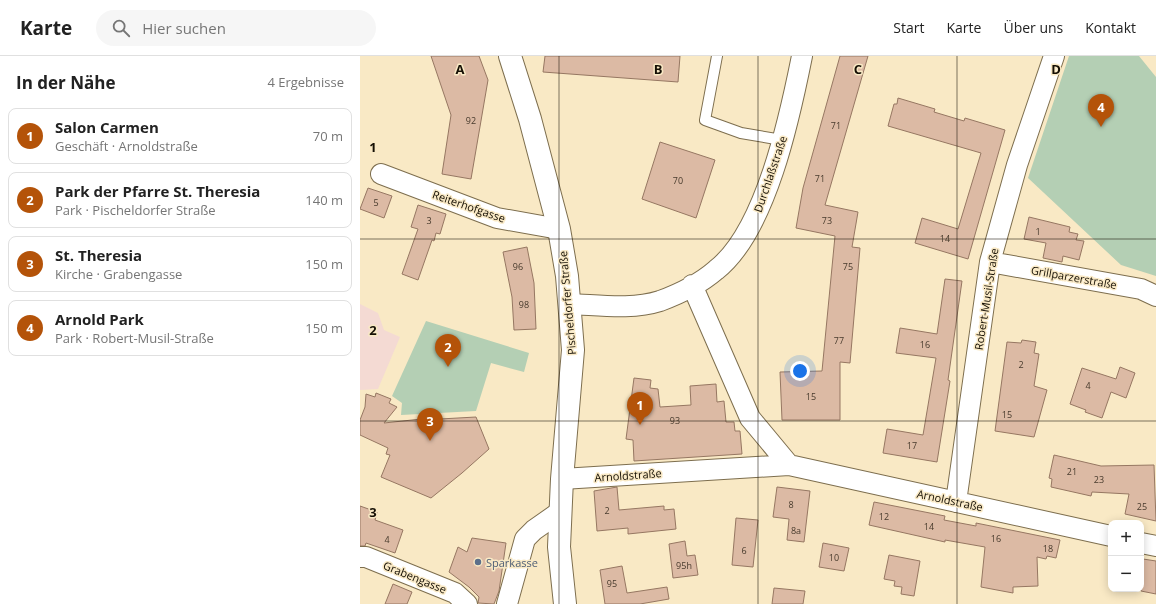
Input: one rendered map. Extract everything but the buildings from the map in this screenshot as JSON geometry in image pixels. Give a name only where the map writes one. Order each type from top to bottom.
[{"type":"main road","name":"Pischeldorfer Straße","points":[[510,56],[530,119],[559,229],[570,304],[573,350],[562,479],[559,548],[565,604]]},
{"type":"street","name":"Durchlaßstraße","points":[[570,304],[634,306],[660,301],[692,286],[717,270],[738,246],[753,221],[765,194],[782,140],[802,56]]},
{"type":"street","name":"Robert-Musil-Straße","points":[[956,502],[990,262],[1017,165],[1054,56]]},
{"type":"street","name":"Reiterhofgasse","points":[[381,174],[497,218],[559,229]]},
{"type":"street","name":"Grillparzerstraße","points":[[990,262],[1142,289],[1156,296]]},
{"type":"street","points":[[692,286],[750,418],[789,465]]},
{"type":"street","name":"Arnoldstraße","points":[[562,479],[789,465],[1108,535]]},
{"type":"street","points":[[507,604],[525,539],[534,530],[561,511]]},
{"type":"street","points":[[1144,544],[1156,546]]},
{"type":"street","name":"Grabengasse","points":[[360,557],[366,557],[455,593],[467,604]]},
{"type":"lane","points":[[717,56],[705,120],[741,133],[782,140]]},
{"type":"shaded area","points":[[360,304],[378,313],[384,330],[400,337],[378,389],[360,390]]},
{"type":"green space","points":[[1069,56],[1139,56],[1156,77],[1156,276],[1121,265],[1028,178]]},
{"type":"green space","points":[[426,321],[529,353],[524,372],[491,363],[476,411],[401,415],[402,403],[392,396]]},
{"type":"place","name":"Arnold Park","points":[[1101,127]]},
{"type":"place","name":"Park der Pfarre St. Theresia","points":[[448,367]]},
{"type":"place","name":"Salon Carmen","points":[[640,425]]},
{"type":"place","name":"St. Theresia","points":[[430,441]]},
{"type":"place","name":"Sparkasse","points":[[478,562]]}]
